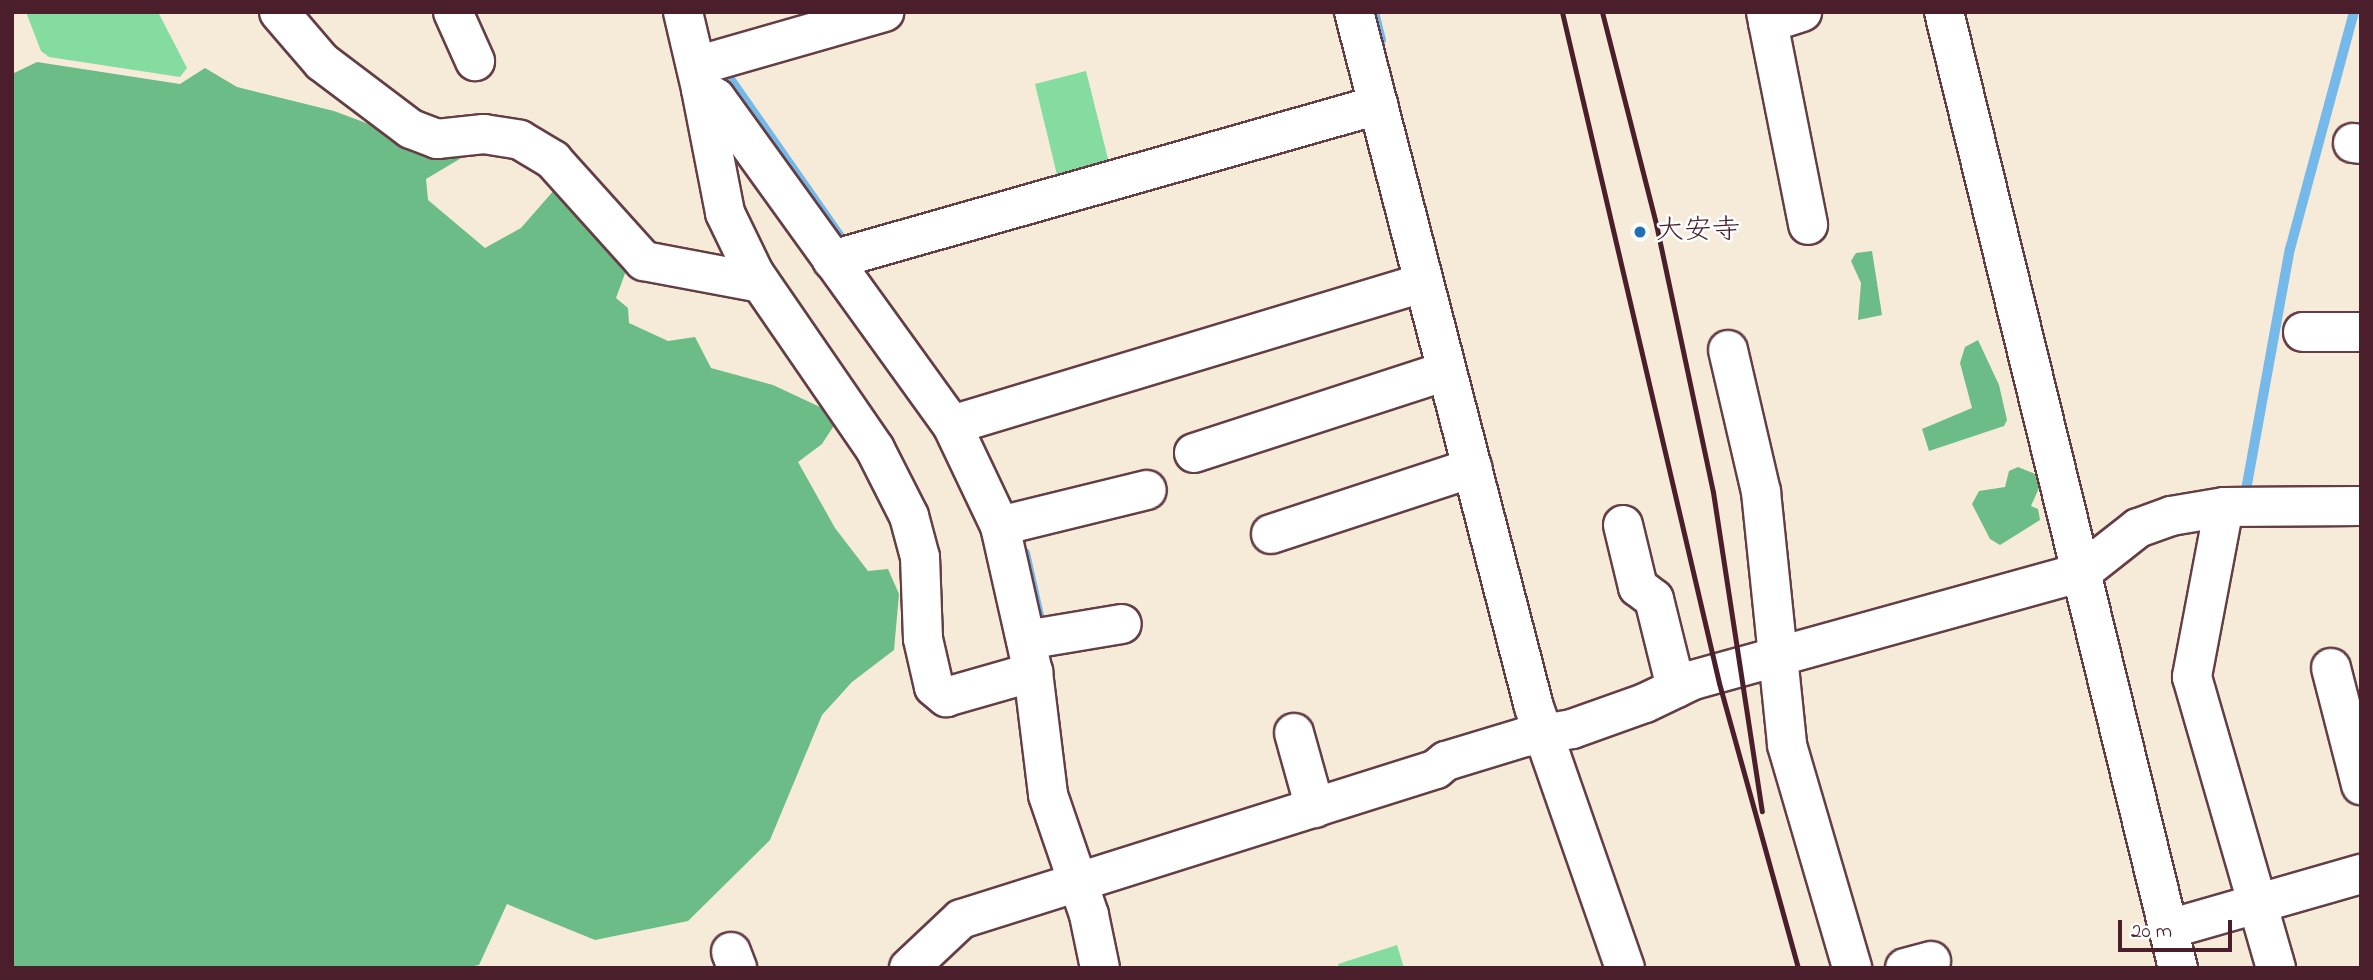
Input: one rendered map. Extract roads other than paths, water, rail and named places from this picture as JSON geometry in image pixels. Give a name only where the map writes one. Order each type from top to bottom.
[{"type":"street","points":[[279,12],[322,62],[411,129],[437,139],[484,134],[520,140],[553,160],[644,261],[760,283]]},
{"type":"street","points":[[453,12],[475,61]]},
{"type":"street","points":[[683,12],[716,98],[846,256],[961,422],[1012,523],[1037,646],[1048,795],[1076,884],[1089,915],[1100,968]]},
{"type":"street","points":[[707,69],[884,12]]},
{"type":"street","points":[[1354,12],[1422,283],[1545,734],[1594,888],[1614,928],[1625,968]]},
{"type":"street","points":[[1944,12],[2178,968]]},
{"type":"street","points":[[1779,16],[1808,225]]},
{"type":"street","points":[[707,69],[724,212],[760,283],[875,449],[909,516],[920,557],[923,639],[934,687],[946,697],[1037,646],[1122,624]]},
{"type":"street","points":[[846,256],[1378,105]]},
{"type":"street","points":[[961,422],[1422,283]]},
{"type":"street","points":[[2304,331],[2361,331]]},
{"type":"street","points":[[1728,350],[1761,492],[1787,745],[1852,968]]},
{"type":"street","points":[[1194,453],[1446,371]]},
{"type":"street","points":[[1271,534],[1472,468]]},
{"type":"street","points":[[1012,523],[1147,490]]},
{"type":"street","points":[[909,968],[961,919],[1436,769],[1446,761],[1572,729],[1676,688],[1779,668],[2082,572],[2138,528],[2171,516],[2361,506]]},
{"type":"street","points":[[2231,513],[2192,677],[2276,968]]},
{"type":"street","points":[[1623,525],[1638,587],[1654,599],[1676,688]]},
{"type":"street","points":[[2331,668],[2361,785]]},
{"type":"street","points":[[1294,733],[1315,808]]},
{"type":"street","points":[[2169,929],[2361,874]]},
{"type":"waterway","points":[[1374,12],[1381,40]]},
{"type":"waterway","points":[[2244,501],[2290,249],[2354,12]]},
{"type":"waterway","points":[[721,66],[848,248]]},
{"type":"waterway","points":[[1025,553],[1042,629]]},
{"type":"railway","points":[[1562,12],[1719,683],[1798,968]]},
{"type":"railway","points":[[1602,12],[1656,224],[1713,492],[1762,811]]},
{"type":"place","name":"大安寺","points":[[1640,232]]}]
